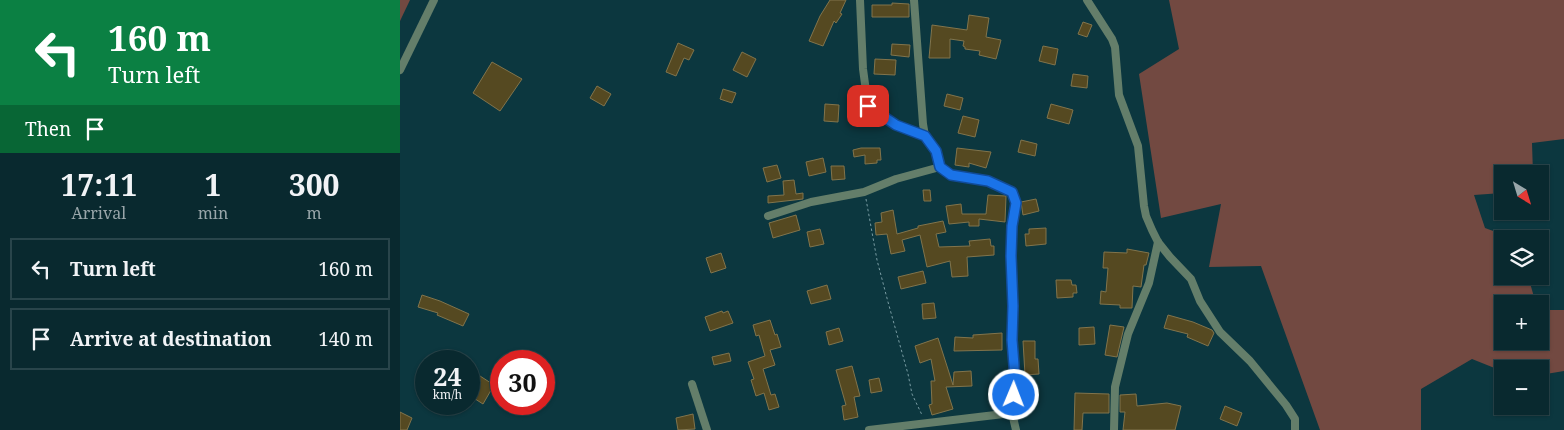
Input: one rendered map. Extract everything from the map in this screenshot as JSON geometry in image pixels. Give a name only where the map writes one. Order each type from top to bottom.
[{"type":"street","points":[[400,70],[434,0]]},
{"type":"street","points":[[860,0],[863,69],[868,106],[896,125],[925,136]]},
{"type":"street","points":[[914,0],[923,124],[925,136],[936,151],[940,167],[951,175],[988,181],[1012,192],[1016,203],[1012,226],[1011,256],[1012,340],[1015,378],[1012,413],[1016,430]]},
{"type":"street","points":[[1087,0],[1112,39],[1115,47],[1119,95],[1139,154],[1146,216],[1158,242],[1191,279],[1200,301],[1220,332],[1250,361],[1286,405],[1295,419],[1295,430]]},
{"type":"street","points":[[768,216],[812,202],[864,192],[896,179],[940,167]]},
{"type":"street","points":[[1114,430],[1115,387],[1128,334],[1149,283],[1158,242]]},
{"type":"street","points":[[692,384],[707,430]]},
{"type":"street","points":[[869,430],[1012,413]]},
{"type":"path","points":[[864,192],[877,260],[912,394],[925,422]]},
{"type":"shaded area","points":[[400,0],[410,0],[400,21]]},
{"type":"shaded area","points":[[1169,0],[1564,0],[1564,139],[1532,143],[1533,165],[1494,165],[1494,194],[1474,195],[1485,228],[1494,231],[1494,285],[1531,285],[1533,295],[1494,295],[1494,350],[1549,350],[1549,310],[1564,310],[1564,371],[1549,374],[1549,360],[1494,360],[1494,368],[1472,359],[1421,389],[1421,430],[1320,430],[1261,266],[1209,267],[1221,204],[1161,218],[1139,74],[1179,49]]},
{"type":"building","points":[[830,0],[846,0],[840,13],[842,14],[836,23],[834,21],[823,46],[809,41],[820,16]]},
{"type":"building","points":[[892,3],[909,4],[909,17],[872,17],[872,5],[892,5]]},
{"type":"building","points":[[969,15],[989,18],[986,37],[1001,40],[996,59],[979,55],[980,51],[965,49],[963,46],[964,41],[950,39],[950,58],[929,58],[932,25],[967,30]]},
{"type":"building","points":[[1083,22],[1092,25],[1087,37],[1078,34]]},
{"type":"building","points":[[678,43],[694,50],[689,60],[684,58],[676,76],[666,72]]},
{"type":"building","points":[[892,44],[910,45],[909,57],[891,55]]},
{"type":"building","points":[[1043,46],[1058,49],[1055,65],[1039,61]]},
{"type":"building","points":[[742,52],[756,59],[747,77],[733,70]]},
{"type":"building","points":[[875,59],[896,60],[895,75],[874,74]]},
{"type":"building","points":[[492,62],[522,79],[500,111],[473,93]]},
{"type":"building","points":[[1073,74],[1088,76],[1087,88],[1071,86]]},
{"type":"building","points":[[597,86],[611,94],[604,106],[590,98]]},
{"type":"building","points":[[723,89],[736,93],[732,103],[720,99]]},
{"type":"building","points":[[947,94],[963,98],[960,110],[944,106]]},
{"type":"building","points":[[825,104],[839,105],[838,122],[824,121]]},
{"type":"building","points":[[1051,104],[1073,110],[1069,124],[1047,118]]},
{"type":"building","points":[[963,116],[979,120],[975,137],[958,133]]},
{"type":"building","points":[[1021,140],[1037,144],[1035,156],[1018,152]]},
{"type":"building","points":[[880,148],[881,160],[877,160],[877,163],[865,164],[865,155],[854,157],[853,150]]},
{"type":"building","points":[[957,148],[991,152],[986,168],[969,163],[969,167],[955,165]]},
{"type":"building","points":[[823,158],[826,172],[809,176],[806,162]]},
{"type":"building","points":[[777,165],[781,178],[767,182],[763,168]]},
{"type":"building","points":[[831,166],[844,166],[845,179],[832,180]]},
{"type":"building","points":[[794,180],[796,194],[803,193],[803,199],[768,203],[768,196],[784,195],[783,181]]},
{"type":"building","points":[[923,190],[930,190],[931,201],[924,201]]},
{"type":"building","points":[[988,195],[1006,196],[1005,222],[979,219],[979,226],[969,226],[969,222],[949,224],[946,206],[961,204],[962,214],[986,214]]},
{"type":"building","points":[[1036,199],[1039,211],[1023,215],[1021,202]]},
{"type":"building","points":[[893,210],[897,234],[918,228],[918,226],[943,221],[946,232],[936,234],[939,247],[970,246],[969,241],[990,239],[991,246],[994,246],[994,255],[967,257],[968,276],[952,277],[950,261],[927,267],[920,235],[902,240],[905,251],[891,254],[887,234],[876,235],[875,223],[882,222],[881,213]]},
{"type":"building","points":[[796,215],[800,230],[773,238],[769,223]]},
{"type":"building","points":[[1046,228],[1046,244],[1026,246],[1025,234],[1029,234],[1029,229]]},
{"type":"building","points":[[820,229],[824,244],[810,247],[807,232]]},
{"type":"building","points":[[1127,249],[1149,253],[1146,265],[1144,265],[1141,287],[1133,286],[1132,308],[1100,304],[1101,291],[1106,292],[1108,268],[1103,268],[1104,252],[1127,253]]},
{"type":"building","points":[[721,253],[726,268],[711,273],[706,258]]},
{"type":"building","points":[[923,271],[926,283],[901,289],[898,277]]},
{"type":"building","points":[[1056,280],[1071,280],[1072,285],[1076,285],[1077,293],[1073,293],[1073,297],[1057,298]]},
{"type":"building","points":[[827,285],[831,299],[811,304],[807,291]]},
{"type":"building","points":[[422,295],[469,314],[463,326],[437,315],[438,313],[418,307]]},
{"type":"building","points":[[934,303],[936,318],[923,319],[922,304]]},
{"type":"building","points":[[722,311],[723,313],[728,311],[733,323],[710,331],[705,317]]},
{"type":"building","points":[[1168,315],[1212,330],[1214,333],[1208,346],[1187,337],[1188,334],[1164,328]]},
{"type":"building","points":[[770,320],[781,347],[770,350],[775,365],[763,369],[771,395],[775,394],[779,407],[769,410],[764,393],[756,396],[751,380],[754,379],[748,362],[765,356],[759,335],[756,336],[753,325]]},
{"type":"building","points":[[1110,325],[1124,327],[1117,357],[1105,355]]},
{"type":"building","points":[[1094,327],[1095,344],[1079,345],[1079,328]]},
{"type":"building","points":[[839,328],[843,341],[829,345],[826,332]]},
{"type":"building","points":[[1002,333],[1002,350],[954,351],[955,337],[973,338],[973,335]]},
{"type":"building","points":[[938,338],[953,385],[954,372],[971,371],[972,386],[946,387],[953,409],[932,415],[929,405],[932,404],[931,381],[935,381],[931,359],[920,363],[915,346]]},
{"type":"building","points":[[1023,341],[1035,341],[1035,359],[1038,359],[1039,374],[1025,375]]},
{"type":"building","points":[[729,353],[731,361],[714,365],[712,357]]},
{"type":"building","points":[[852,366],[860,396],[854,397],[858,417],[844,420],[842,406],[846,405],[836,370]]},
{"type":"building","points":[[480,376],[490,382],[490,392],[483,404],[480,402]]},
{"type":"building","points":[[879,378],[882,391],[871,393],[869,380]]},
{"type":"building","points":[[1075,393],[1109,394],[1109,413],[1083,413],[1082,430],[1074,430]]},
{"type":"building","points":[[1136,394],[1137,406],[1167,403],[1181,406],[1175,430],[1123,430],[1125,412],[1120,412],[1120,395]]},
{"type":"building","points":[[1225,406],[1242,413],[1237,426],[1220,419]]},
{"type":"building","points":[[400,412],[412,418],[407,430],[400,430]]},
{"type":"building","points":[[693,414],[695,429],[678,430],[676,418]]},
{"type":"route","points":[[868,106],[896,125],[925,136],[936,151],[940,167],[951,175],[988,181],[1012,192],[1016,203],[1012,226],[1011,256],[1014,395]]}]
